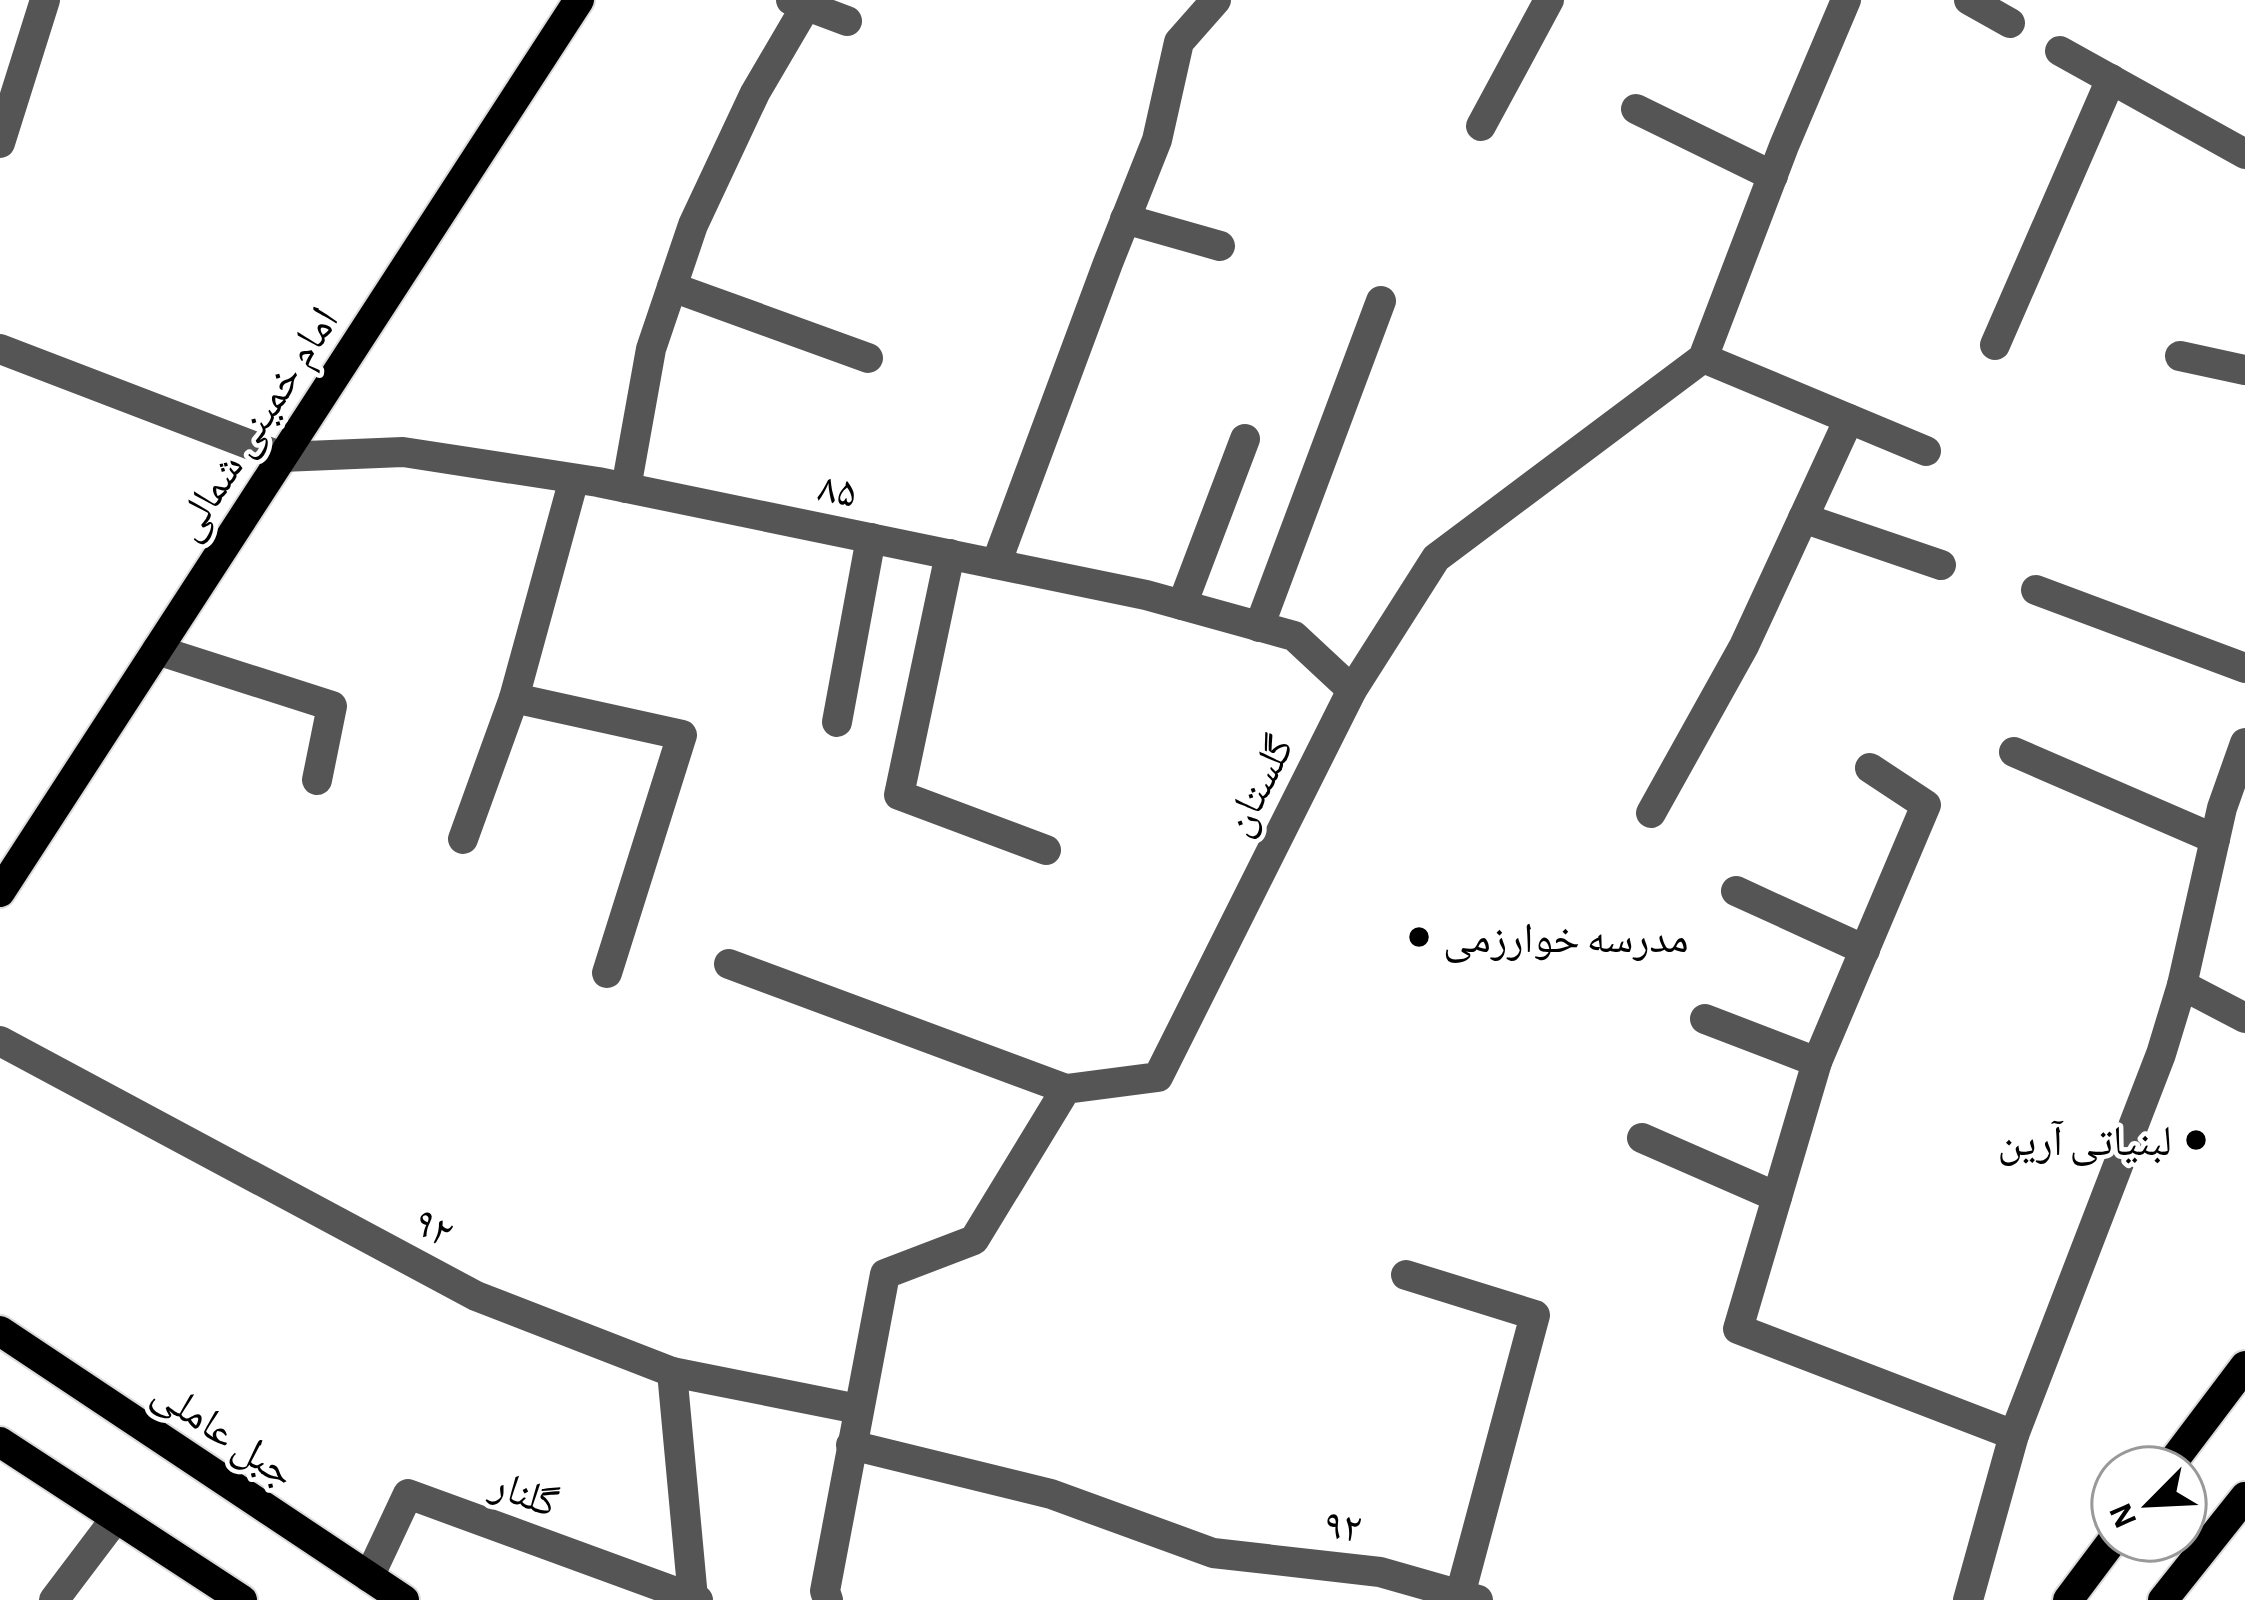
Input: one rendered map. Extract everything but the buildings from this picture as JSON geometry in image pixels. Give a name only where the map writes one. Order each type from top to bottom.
[{"type":"main road","name":"امام خمینی شمالی","points":[[0,892],[579,0]]},
{"type":"main road","name":"جبل عاملی","points":[[0,1331],[404,1600]]},
{"type":"main road","points":[[2186,1444],[2245,1366]]},
{"type":"main road","points":[[0,1442],[242,1600]]},
{"type":"main road","points":[[2163,1600],[2245,1497]]},
{"type":"main road","points":[[2068,1600],[2095,1564]]},
{"type":"street","points":[[0,143],[45,0]]},
{"type":"street","points":[[996,564],[1157,140],[1178,43],[1216,0]]},
{"type":"street","points":[[1480,126],[1549,0]]},
{"type":"street","points":[[1846,0],[1703,358],[1926,452]]},
{"type":"street","points":[[1969,0],[2010,23]]},
{"type":"street","points":[[626,488],[651,349],[693,225],[724,156],[799,3],[847,21]]},
{"type":"street","points":[[2060,51],[2245,154]]},
{"type":"street","points":[[1995,345],[2111,79]]},
{"type":"street","points":[[1636,110],[1773,176]]},
{"type":"street","points":[[1126,218],[1220,246]]},
{"type":"street","points":[[672,287],[868,358]]},
{"type":"street","points":[[1259,626],[1381,301]]},
{"type":"street","points":[[0,349],[282,458]]},
{"type":"street","points":[[2180,356],[2245,370]]},
{"type":"street","name":"گلستان","points":[[1066,1089],[1158,1077],[1352,690],[1436,557],[1703,358]]},
{"type":"street","points":[[1651,813],[1744,646],[1849,419]]},
{"type":"street","points":[[1182,605],[1245,439]]},
{"type":"street","name":"۸۵","points":[[282,458],[403,452],[574,478],[1147,595],[1294,636],[1352,690]]},
{"type":"street","points":[[464,839],[514,698],[574,478]]},
{"type":"street","points":[[1803,518],[1941,565]]},
{"type":"street","points":[[837,722],[872,538]]},
{"type":"street","points":[[950,554],[899,795],[1046,850]]},
{"type":"street","points":[[2036,590],[2245,668]]},
{"type":"street","points":[[157,650],[332,706],[317,781]]},
{"type":"street","points":[[514,698],[682,734],[607,973]]},
{"type":"street","points":[[1968,1600],[2014,1436],[2161,1054],[2182,986],[2222,808],[2245,743]]},
{"type":"street","points":[[2014,752],[2215,839]]},
{"type":"street","points":[[1870,768],[1926,805],[1817,1062],[1738,1329],[2014,1436]]},
{"type":"street","points":[[1736,891],[1865,950]]},
{"type":"street","points":[[729,964],[1066,1089],[974,1240],[885,1274],[825,1591],[828,1600]]},
{"type":"street","points":[[2182,986],[2245,1018]]},
{"type":"street","points":[[1705,1019],[1817,1062]]},
{"type":"street","name":"۹۲","points":[[0,1041],[476,1296],[672,1372],[858,1409]]},
{"type":"street","points":[[1642,1138],[1777,1198]]},
{"type":"street","points":[[1406,1275],[1535,1316],[1469,1597]]},
{"type":"street","points":[[672,1372],[696,1599]]},
{"type":"street","name":"۹۲","points":[[851,1445],[1051,1494],[1213,1552],[1380,1572],[1469,1597]]},
{"type":"street","name":"گلنار","points":[[369,1576],[408,1494],[696,1599]]},
{"type":"street","points":[[54,1600],[116,1517]]},
{"type":"place","name":"مدرسه خوارزمی","points":[[1419,937]]},
{"type":"place","name":"لبنیاتی آرین","points":[[2196,1140]]}]
